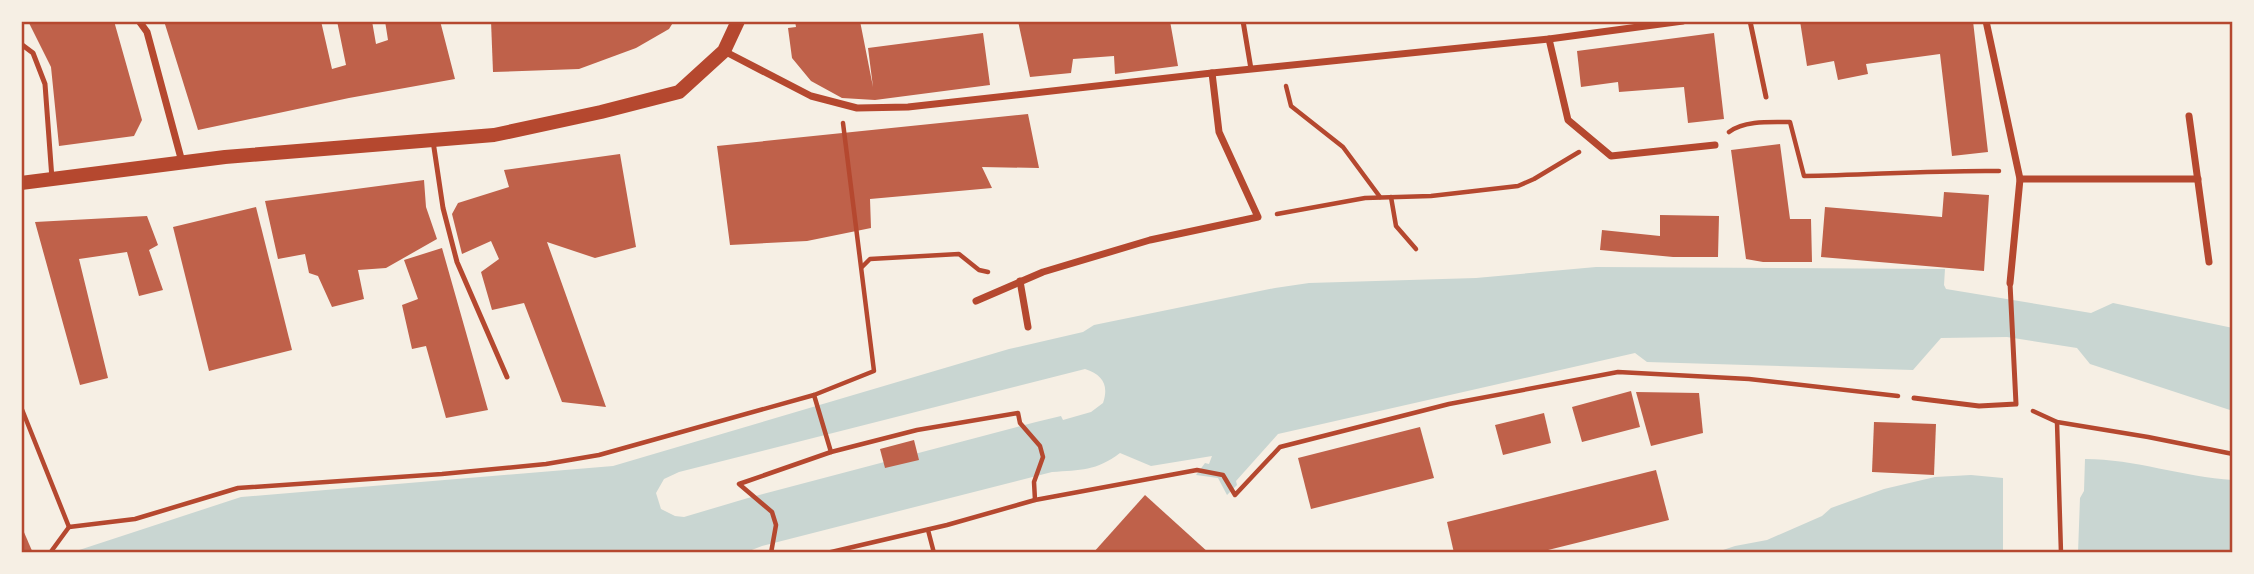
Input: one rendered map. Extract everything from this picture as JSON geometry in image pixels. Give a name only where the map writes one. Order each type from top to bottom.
[{"type":"main road","points":[[21,183],[182,162],[494,135],[679,92],[724,51],[738,21]]},
{"type":"street","points":[[139,21],[146,32],[182,162]]},
{"type":"street","points":[[724,51],[811,96],[857,108],[908,107],[1549,39],[1683,21]]},
{"type":"street","points":[[1986,21],[2020,179],[2010,283]]},
{"type":"street","points":[[1549,39],[1568,120],[1611,156],[1714,145]]},
{"type":"street","points":[[976,302],[1043,272],[1150,240],[1258,217],[1219,132],[1212,73]]},
{"type":"street","points":[[2189,116],[2209,262]]},
{"type":"street","points":[[2020,179],[2198,179]]},
{"type":"street","points":[[1020,281],[1028,327]]},
{"type":"lane","points":[[1242,21],[1251,69]]},
{"type":"lane","points":[[1750,21],[1766,97]]},
{"type":"lane","points":[[21,44],[33,52],[46,84],[52,179]]},
{"type":"lane","points":[[433,141],[443,208],[457,262],[507,377]]},
{"type":"lane","points":[[1914,398],[1979,406],[2016,404],[2010,283]]},
{"type":"path","points":[[1281,66],[1291,106],[1343,147],[1380,197]]},
{"type":"path","points":[[50,553],[69,527],[135,519],[238,488],[442,474],[546,464],[599,455],[814,395],[874,371],[841,103]]},
{"type":"path","points":[[1714,145],[1734,128],[1767,122],[1790,122],[1804,176],[1941,170],[2000,171],[2017,165]]},
{"type":"path","points":[[1258,217],[1365,198],[1431,195],[1518,186],[1595,143]]},
{"type":"path","points":[[1391,197],[1396,226],[1416,249]]},
{"type":"path","points":[[862,268],[870,259],[960,254],[979,270],[1020,281]]},
{"type":"path","points":[[827,553],[928,530],[1035,500],[1197,470],[1223,475],[1235,495],[1280,447],[1449,404],[1618,372],[1749,379],[1914,398]]},
{"type":"path","points":[[814,395],[831,452]]},
{"type":"path","points":[[2016,404],[2057,422],[2233,454]]},
{"type":"path","points":[[21,407],[69,527]]},
{"type":"path","points":[[771,551],[776,525],[772,512],[739,484],[831,452],[917,430],[1018,413],[1020,422],[1040,446],[1043,457],[1034,482],[1035,500]]},
{"type":"path","points":[[2057,422],[2062,553]]},
{"type":"path","points":[[928,530],[934,553]]},
{"type":"shaded area","points":[[1596,267],[1945,269],[1946,289],[2091,313],[2113,303],[2233,328],[2233,411],[2090,364],[2077,348],[2007,337],[1941,338],[1913,370],[1647,362],[1635,353],[1278,434],[1227,495],[1218,478],[1196,475],[1205,463],[1209,464],[1212,456],[1151,466],[1120,453],[1088,468],[1052,472],[762,546],[744,553],[70,553],[241,497],[613,466],[1009,349],[1083,332],[1094,325],[1275,288],[1309,283],[1476,278]],"holes":[[[1085,369],[1091,371],[1105,386],[1103,403],[1091,412],[1063,420],[1061,416],[1036,422],[684,517],[661,509],[656,493],[664,479],[679,472]]]},
{"type":"shaded area","points":[[2085,459],[2122,462],[2233,480],[2233,553],[2078,553]]},
{"type":"shaded area","points":[[1971,475],[2003,478],[2003,553],[1714,553],[1767,540],[1822,516],[1831,508],[1884,489],[1935,477]]},
{"type":"building","points":[[28,21],[114,21],[142,120],[134,136],[59,146],[51,67]]},
{"type":"building","points":[[164,21],[321,21],[332,69],[346,65],[337,21],[372,21],[376,44],[388,40],[385,21],[440,21],[455,79],[198,130]]},
{"type":"building","points":[[491,21],[674,21],[669,29],[636,48],[579,69],[493,72]]},
{"type":"building","points":[[795,21],[860,21],[873,87],[868,48],[983,33],[990,85],[875,100],[842,98],[811,81],[792,58],[788,28],[796,27]]},
{"type":"building","points":[[1018,21],[1170,21],[1178,66],[1115,74],[1114,56],[1073,59],[1071,73],[1030,77]]},
{"type":"building","points":[[1800,21],[1973,21],[1988,152],[1952,156],[1940,54],[1866,64],[1868,74],[1838,80],[1834,61],[1807,66]]},
{"type":"building","points":[[1714,33],[1724,119],[1688,123],[1684,87],[1619,92],[1618,82],[1581,87],[1577,51]]},
{"type":"building","points":[[1028,114],[1039,168],[982,167],[992,188],[870,199],[871,228],[807,241],[730,245],[717,146]]},
{"type":"building","points":[[1780,144],[1790,219],[1811,219],[1812,262],[1763,262],[1746,259],[1731,150]]},
{"type":"building","points":[[620,154],[636,247],[595,258],[547,242],[606,407],[562,402],[524,303],[492,310],[481,272],[499,259],[491,241],[462,254],[452,214],[458,203],[509,187],[504,170]]},
{"type":"building","points":[[424,180],[426,207],[437,239],[386,268],[358,270],[364,299],[332,307],[318,276],[309,273],[305,254],[278,259],[265,201]]},
{"type":"building","points":[[1944,192],[1989,195],[1984,271],[1821,257],[1825,207],[1942,217]]},
{"type":"building","points":[[256,207],[292,350],[209,371],[173,227]]},
{"type":"building","points":[[1660,215],[1719,216],[1718,257],[1673,257],[1600,250],[1602,230],[1660,236]]},
{"type":"building","points":[[147,216],[158,245],[149,250],[163,290],[139,296],[127,252],[79,259],[108,378],[80,385],[35,222]]},
{"type":"building","points":[[442,248],[488,410],[446,418],[426,346],[412,349],[402,305],[418,299],[404,260]]},
{"type":"building","points":[[1631,391],[1640,427],[1582,442],[1572,407]]},
{"type":"building","points":[[1636,392],[1699,393],[1703,433],[1651,446]]},
{"type":"building","points":[[1544,413],[1551,443],[1503,455],[1495,425]]},
{"type":"building","points":[[1874,422],[1936,424],[1934,475],[1872,472]]},
{"type":"building","points":[[1420,427],[1434,478],[1311,509],[1298,458]]},
{"type":"building","points":[[914,440],[919,460],[885,468],[880,449]]},
{"type":"building","points":[[1656,470],[1669,520],[1536,553],[1454,553],[1447,522]]},
{"type":"building","points":[[1145,495],[1209,553],[1093,553]]},
{"type":"building","points":[[23,530],[33,553],[21,553]]}]
